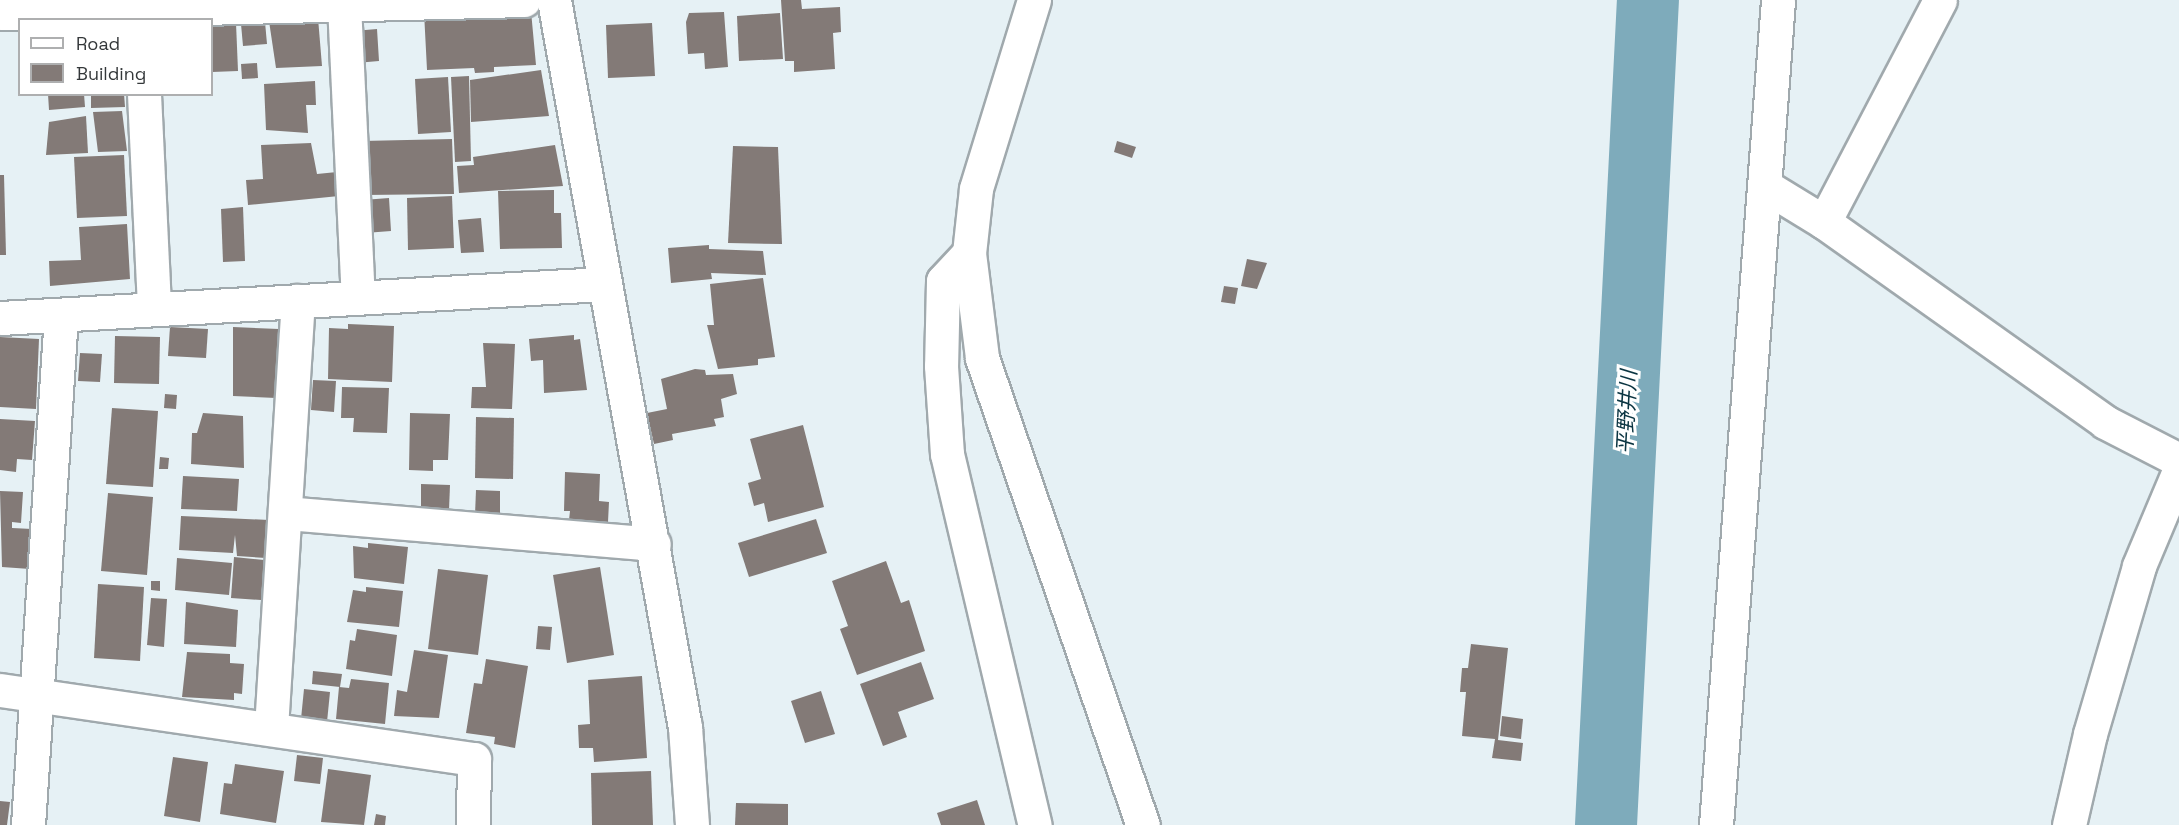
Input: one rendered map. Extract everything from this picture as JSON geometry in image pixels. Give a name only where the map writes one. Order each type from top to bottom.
[{"type":"street","points":[[0,13],[141,15],[344,4],[524,0]]},
{"type":"street","points":[[554,0],[603,284],[654,544],[685,727],[692,825]]},
{"type":"street","points":[[1034,0],[976,189],[969,253],[982,358],[1143,825]]},
{"type":"street","points":[[1716,825],[1778,0]]},
{"type":"street","points":[[1824,222],[1940,0]]},
{"type":"street","points":[[344,4],[358,297]]},
{"type":"street","points":[[144,96],[154,309]]},
{"type":"street","points":[[1765,186],[1824,222],[2105,422],[2179,460]]},
{"type":"street","points":[[969,253],[943,281],[940,366],[947,454],[1035,825]]},
{"type":"street","points":[[0,318],[603,284]]},
{"type":"street","points":[[271,728],[298,301]]},
{"type":"street","points":[[28,825],[61,315]]},
{"type":"street","points":[[2069,825],[2090,734],[2139,566],[2179,471]]},
{"type":"street","points":[[286,513],[654,544]]},
{"type":"street","points":[[0,690],[474,759],[473,825]]},
{"type":"building","points":[[781,0],[801,0],[802,9],[840,7],[841,32],[833,33],[835,69],[794,72],[794,61],[785,61]]},
{"type":"building","points":[[531,11],[536,65],[494,67],[494,72],[475,73],[474,68],[427,70],[424,12]]},
{"type":"building","points":[[724,12],[728,67],[705,69],[704,53],[688,54],[686,22],[689,13]]},
{"type":"building","points":[[780,13],[783,59],[739,61],[737,16]]},
{"type":"building","points":[[318,18],[322,66],[276,68],[269,21]]},
{"type":"building","points":[[265,22],[267,44],[243,46],[241,24]]},
{"type":"building","points":[[236,23],[238,71],[213,72],[213,24]]},
{"type":"building","points":[[652,23],[655,76],[608,78],[606,25]]},
{"type":"building","points":[[377,29],[379,61],[356,63],[354,31]]},
{"type":"building","points":[[257,63],[258,78],[242,79],[241,64]]},
{"type":"building","points":[[541,70],[549,116],[471,122],[470,80]]},
{"type":"building","points":[[469,76],[471,161],[455,162],[451,77]]},
{"type":"building","points":[[448,77],[451,132],[418,134],[415,79]]},
{"type":"building","points":[[315,81],[316,105],[306,105],[308,133],[266,130],[264,84]]},
{"type":"building","points":[[48,96],[84,96],[85,107],[49,110]]},
{"type":"building","points":[[91,96],[124,96],[125,107],[91,108]]},
{"type":"building","points":[[122,111],[127,151],[98,152],[93,112]]},
{"type":"building","points":[[86,116],[88,153],[46,155],[49,122]]},
{"type":"building","points":[[452,139],[454,194],[364,195],[362,141]]},
{"type":"building","points":[[1117,141],[1136,147],[1132,158],[1114,152]]},
{"type":"building","points":[[311,143],[317,174],[337,172],[339,196],[248,205],[246,180],[263,179],[261,145]]},
{"type":"building","points":[[555,145],[563,186],[459,193],[457,166],[474,165],[473,157]]},
{"type":"building","points":[[733,146],[778,147],[782,244],[728,243]]},
{"type":"building","points":[[124,155],[127,216],[77,218],[74,157]]},
{"type":"building","points":[[0,175],[4,175],[6,255],[0,255]]},
{"type":"building","points":[[554,190],[554,213],[561,213],[562,248],[500,249],[498,191]]},
{"type":"building","points":[[452,196],[454,248],[408,250],[407,198]]},
{"type":"building","points":[[389,198],[391,231],[365,233],[363,200]]},
{"type":"building","points":[[243,207],[245,261],[223,262],[221,209]]},
{"type":"building","points":[[481,218],[484,252],[461,253],[458,220]]},
{"type":"building","points":[[127,224],[130,279],[50,286],[49,261],[81,260],[79,227]]},
{"type":"building","points":[[709,245],[709,249],[763,251],[766,275],[711,273],[712,279],[671,283],[668,248]]},
{"type":"building","points":[[1247,259],[1267,263],[1257,289],[1241,286]]},
{"type":"building","points":[[763,278],[775,357],[758,359],[758,365],[718,369],[707,325],[714,325],[710,284]]},
{"type":"building","points":[[1224,286],[1238,288],[1235,304],[1221,302]]},
{"type":"building","points":[[348,324],[394,326],[392,382],[328,379],[329,328],[348,329]]},
{"type":"building","points":[[170,327],[208,329],[206,358],[168,356]]},
{"type":"building","points":[[233,327],[279,329],[276,398],[233,396]]},
{"type":"building","points":[[574,335],[574,340],[580,339],[587,390],[544,393],[543,360],[531,361],[529,339]]},
{"type":"building","points":[[115,336],[160,337],[159,384],[114,383]]},
{"type":"building","points":[[0,337],[39,339],[36,409],[0,407]]},
{"type":"building","points":[[483,343],[515,344],[512,409],[471,408],[472,387],[486,387]]},
{"type":"building","points":[[80,353],[102,354],[100,382],[78,381]]},
{"type":"building","points":[[695,369],[705,370],[706,375],[733,374],[737,394],[721,399],[724,417],[714,419],[716,426],[672,434],[673,440],[654,444],[647,413],[667,409],[661,379]]},
{"type":"building","points":[[313,380],[336,381],[334,412],[311,410]]},
{"type":"building","points":[[342,387],[389,388],[387,433],[353,432],[354,418],[341,418]]},
{"type":"building","points":[[165,394],[177,395],[176,409],[164,408]]},
{"type":"building","points":[[112,408],[158,411],[153,487],[106,484]]},
{"type":"building","points":[[203,413],[243,416],[244,468],[191,464],[192,433],[197,433]]},
{"type":"building","points":[[410,413],[450,414],[448,460],[433,460],[433,471],[409,470]]},
{"type":"building","points":[[476,417],[514,418],[513,479],[475,478]]},
{"type":"building","points":[[0,419],[35,421],[32,460],[17,459],[16,472],[0,470]]},
{"type":"building","points":[[803,425],[824,507],[768,522],[764,503],[754,506],[748,483],[761,479],[750,439]]},
{"type":"building","points":[[160,457],[169,458],[168,469],[159,469]]},
{"type":"building","points":[[565,472],[600,474],[599,501],[609,502],[608,522],[569,520],[570,511],[564,511]]},
{"type":"building","points":[[183,476],[239,479],[237,511],[181,509]]},
{"type":"building","points":[[421,484],[450,485],[449,510],[421,509]]},
{"type":"building","points":[[476,490],[500,491],[500,516],[475,515]]},
{"type":"building","points":[[0,491],[23,492],[21,523],[12,522],[12,528],[32,529],[30,569],[2,567]]},
{"type":"building","points":[[108,493],[153,497],[147,575],[101,571]]},
{"type":"building","points":[[181,516],[269,520],[266,558],[237,556],[235,535],[233,553],[179,550]]},
{"type":"building","points":[[816,519],[827,553],[749,577],[738,543]]},
{"type":"building","points":[[368,543],[408,547],[404,584],[354,578],[353,546],[368,548]]},
{"type":"building","points":[[234,557],[264,560],[261,600],[231,598]]},
{"type":"building","points":[[177,558],[232,563],[229,595],[175,590]]},
{"type":"building","points":[[886,561],[901,603],[909,600],[925,651],[857,675],[840,629],[848,626],[832,581]]},
{"type":"building","points":[[600,567],[614,655],[567,663],[553,575]]},
{"type":"building","points":[[438,569],[488,575],[478,655],[428,649]]},
{"type":"building","points":[[151,581],[160,581],[160,591],[151,590]]},
{"type":"building","points":[[98,584],[144,587],[140,661],[94,658]]},
{"type":"building","points":[[366,587],[403,591],[399,627],[347,622],[353,590],[366,592]]},
{"type":"building","points":[[151,598],[167,599],[164,647],[147,645]]},
{"type":"building","points":[[186,602],[238,610],[236,647],[184,644]]},
{"type":"building","points":[[538,626],[552,627],[550,650],[536,649]]},
{"type":"building","points":[[357,629],[397,635],[392,676],[346,669],[350,640],[355,641]]},
{"type":"building","points":[[1471,644],[1508,648],[1498,740],[1523,743],[1521,761],[1492,758],[1495,739],[1462,736],[1466,692],[1460,692],[1462,668],[1468,668]]},
{"type":"building","points":[[414,650],[448,655],[439,718],[394,716],[397,690],[407,692]]},
{"type":"building","points":[[187,652],[230,654],[230,663],[244,664],[242,694],[234,693],[234,700],[182,697]]},
{"type":"building","points":[[486,659],[528,666],[515,748],[494,744],[495,737],[466,733],[474,683],[482,684]]},
{"type":"building","points":[[921,662],[934,699],[898,712],[907,737],[883,746],[860,684]]},
{"type":"building","points":[[313,671],[342,674],[340,687],[312,684]]},
{"type":"building","points":[[642,676],[647,758],[594,762],[593,748],[579,748],[578,725],[590,724],[588,680]]},
{"type":"building","points":[[351,679],[389,683],[385,724],[336,719],[339,687],[349,688]]},
{"type":"building","points":[[304,689],[330,692],[327,722],[301,719]]},
{"type":"building","points":[[821,691],[835,734],[805,743],[791,701]]},
{"type":"building","points":[[1502,716],[1523,719],[1521,739],[1500,736]]},
{"type":"building","points":[[297,755],[323,758],[320,784],[294,781]]},
{"type":"building","points":[[173,757],[208,762],[200,822],[164,816]]},
{"type":"building","points":[[235,764],[284,771],[276,823],[220,814],[224,783],[232,784]]},
{"type":"building","points":[[328,769],[371,775],[364,825],[321,822]]},
{"type":"building","points":[[651,771],[653,825],[592,825],[591,773]]},
{"type":"building","points":[[977,800],[985,825],[941,825],[937,813]]},
{"type":"building","points":[[0,801],[10,802],[7,825],[0,825]]},
{"type":"building","points":[[736,803],[788,804],[788,825],[735,825]]},
{"type":"building","points":[[376,814],[386,816],[385,825],[374,825]]},
{"type":"waterway","name":"平野井川","points":[[1606,825],[1648,0]]}]
